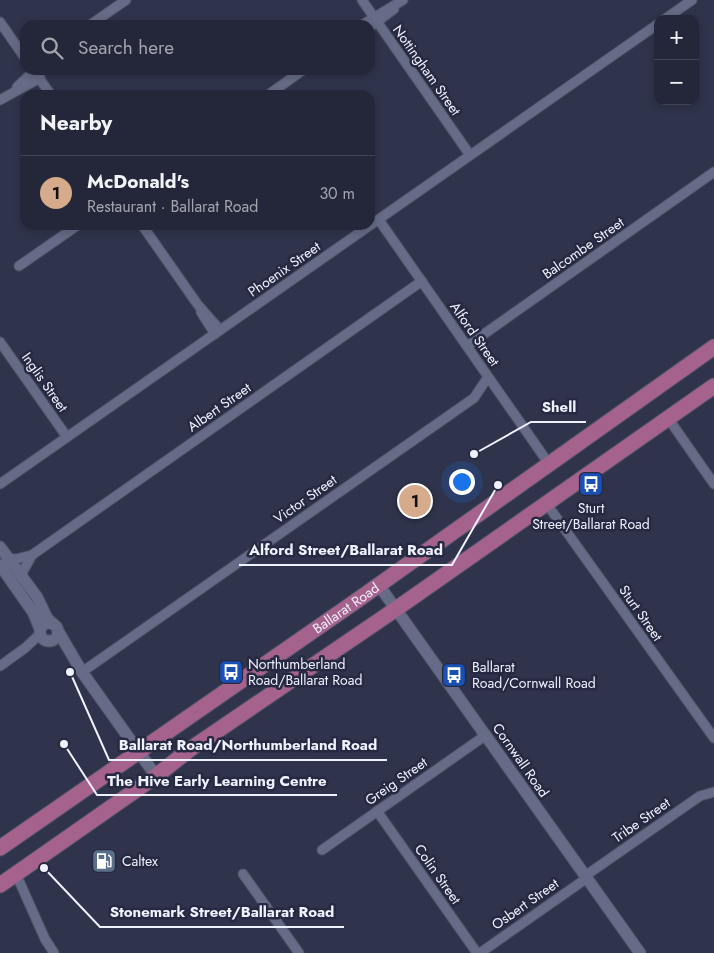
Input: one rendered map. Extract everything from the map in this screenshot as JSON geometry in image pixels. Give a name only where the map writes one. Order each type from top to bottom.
[{"type":"highway","name":"Ballarat Road","points":[[0,848],[714,347]]},
{"type":"highway","points":[[0,885],[156,776],[189,750],[396,609],[714,386]]},
{"type":"street","points":[[97,20],[126,0]]},
{"type":"street","name":"Nottingham Street","points":[[362,0],[372,20]]},
{"type":"street","points":[[375,21],[403,0]]},
{"type":"street","points":[[671,15],[692,0]]},
{"type":"street","points":[[0,22],[20,51]]},
{"type":"street","name":"Nottingham Street","points":[[375,25],[470,155]]},
{"type":"street","name":"Phoenix Street","points":[[375,223],[654,27]]},
{"type":"street","points":[[0,100],[32,75]]},
{"type":"street","points":[[38,75],[48,90]]},
{"type":"street","points":[[275,90],[296,75]]},
{"type":"street","name":"Balcombe Street","points":[[467,346],[714,172]]},
{"type":"street","name":"Alford Street","points":[[379,220],[549,464]]},
{"type":"street","points":[[19,266],[71,230]]},
{"type":"street","points":[[146,230],[217,332]]},
{"type":"street","name":"Phoenix Street","points":[[0,484],[365,230]]},
{"type":"street","name":"Albert Street","points":[[4,561],[32,555],[422,282]]},
{"type":"street","name":"Inglis Street","points":[[0,342],[67,437]]},
{"type":"street","name":"Victor Street","points":[[82,672],[474,398],[488,377]]},
{"type":"street","points":[[668,418],[714,484]]},
{"type":"street","name":"Sturt Street","points":[[546,503],[714,738]]},
{"type":"street","points":[[0,547],[4,561],[33,612],[42,636],[82,672]]},
{"type":"street","name":"Albert Street","points":[[21,575],[32,555]]},
{"type":"street","points":[[4,561],[21,575],[56,627],[82,672],[156,776]]},
{"type":"street","name":"Cornwall Road","points":[[378,584],[640,953]]},
{"type":"street","points":[[0,666],[42,636],[44,624],[56,627]]},
{"type":"street","points":[[42,636],[54,640],[56,627]]},
{"type":"street","name":"Greig Street","points":[[322,850],[486,736]]},
{"type":"street","name":"Tribe Street","points":[[586,877],[700,796],[714,792]]},
{"type":"street","name":"Colin Street","points":[[377,811],[479,953]]},
{"type":"street","points":[[16,874],[45,939],[54,953]]},
{"type":"street","points":[[243,874],[299,953]]},
{"type":"street","name":"Osbert Street","points":[[479,953],[586,877]]},
{"type":"place","name":"Shell","points":[[474,454]]},
{"type":"place","name":"Sturt Street/Ballarat Road","points":[[591,484]]},
{"type":"place","name":"Alford Street/Ballarat Road","points":[[498,485]]},
{"type":"place","name":"McDonald's","points":[[415,501]]},
{"type":"place","name":"Ballarat Road/Northumberland Road","points":[[70,672]]},
{"type":"place","name":"Northumberland Road/Ballarat Road","points":[[231,672]]},
{"type":"place","name":"Ballarat Road/Cornwall Road","points":[[454,675]]},
{"type":"place","name":"The Hive Early Learning Centre","points":[[64,744]]},
{"type":"place","name":"Caltex","points":[[104,861]]},
{"type":"place","name":"Stonemark Street/Ballarat Road","points":[[44,868]]}]
